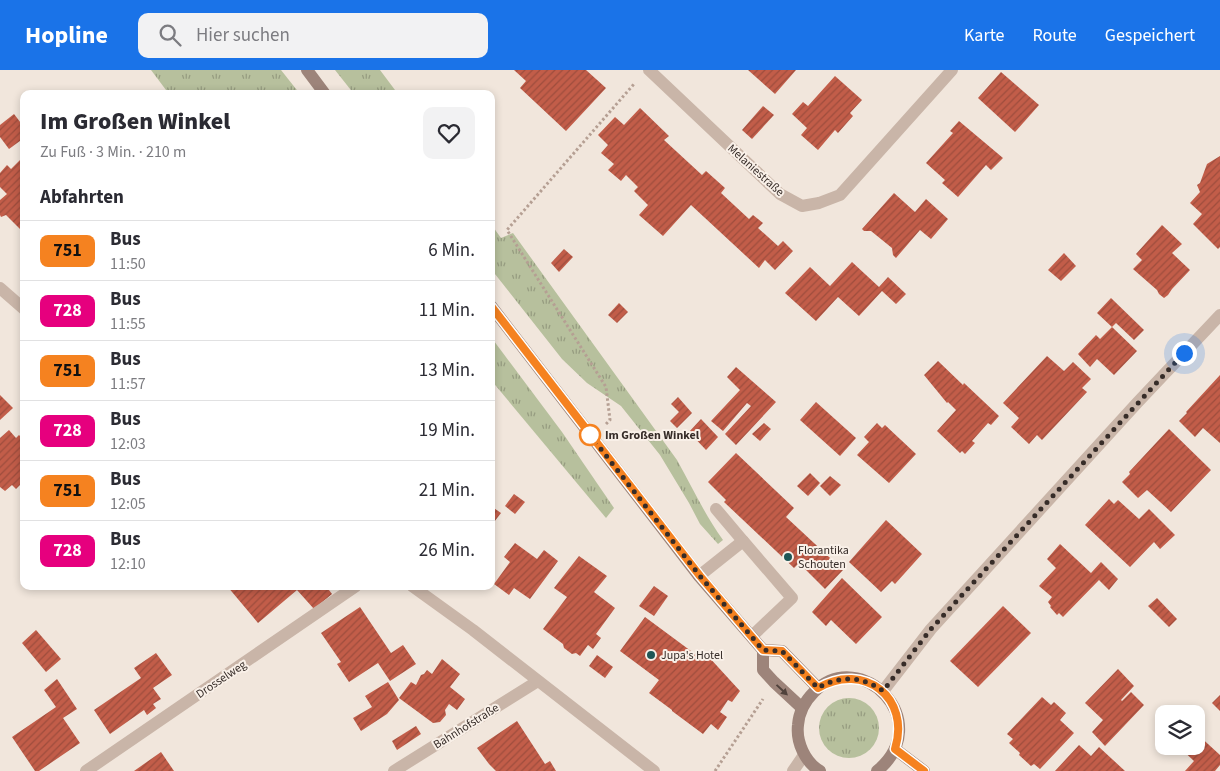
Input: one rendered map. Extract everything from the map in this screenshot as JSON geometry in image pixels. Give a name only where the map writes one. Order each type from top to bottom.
[{"type":"main road","points":[[307,70],[322,90]]},
{"type":"main road","points":[[495,311],[700,576],[763,650],[763,670],[802,708]]},
{"type":"main road","points":[[763,650],[782,651],[818,688]]},
{"type":"main road","points":[[820,771],[804,754],[798,736],[797,727],[802,708],[808,697],[818,688],[828,682],[851,678],[873,684],[883,691],[891,701],[896,712],[899,724],[899,737],[890,758],[877,771]]},
{"type":"main road","points":[[895,749],[924,771]]},
{"type":"street","name":"Melaniestraße","points":[[645,74],[780,194],[802,206],[819,203],[840,195],[952,70]]},
{"type":"street","points":[[0,288],[20,306]]},
{"type":"street","points":[[883,691],[931,629],[1220,315]]},
{"type":"street","points":[[716,509],[792,598],[752,636]]},
{"type":"street","points":[[700,576],[743,541]]},
{"type":"street","name":"Drosselweg","points":[[86,771],[350,590]]},
{"type":"street","points":[[418,590],[473,630],[654,771]]},
{"type":"street","name":"Bahnhofstraße","points":[[394,771],[538,681]]},
{"type":"street","points":[[793,771],[804,754]]},
{"type":"path","points":[[591,437],[610,420],[606,387],[507,230],[645,74]]},
{"type":"path","points":[[715,771],[774,682]]},
{"type":"green space","points":[[151,70],[281,70],[297,90],[166,90]]},
{"type":"green space","points":[[335,70],[380,70],[395,90],[351,90]]},
{"type":"green space","points":[[495,230],[501,238],[513,233],[677,460],[704,511],[723,540],[718,544],[700,524],[660,455],[621,406],[587,383],[562,359],[495,274]]},
{"type":"green space","points":[[495,342],[562,432],[614,508],[606,518],[495,385]]},
{"type":"green space","points":[[843,698],[855,698],[866,703],[874,711],[879,722],[877,740],[866,753],[855,758],[843,758],[832,753],[824,745],[819,734],[819,722],[824,711],[832,703]]},
{"type":"building","points":[[514,70],[586,70],[606,88],[566,131],[520,88],[526,81]]},
{"type":"building","points":[[748,70],[796,70],[775,94]]},
{"type":"building","points":[[1001,72],[1039,105],[1015,132],[978,98]]},
{"type":"building","points":[[835,76],[862,100],[850,113],[853,116],[838,133],[835,130],[818,150],[801,135],[807,128],[792,114],[803,102],[808,106]]},
{"type":"building","points":[[763,106],[774,115],[752,139],[742,130]]},
{"type":"building","points":[[640,108],[669,136],[664,140],[702,175],[706,171],[725,188],[721,193],[749,219],[753,215],[763,223],[758,228],[778,246],[783,241],[793,251],[775,270],[765,260],[759,268],[691,205],[663,236],[639,215],[648,205],[634,191],[638,187],[626,175],[621,181],[608,170],[614,164],[601,153],[608,145],[598,135],[615,117],[624,125]]},
{"type":"building","points":[[14,114],[20,122],[20,141],[9,149],[0,137],[0,125]]},
{"type":"building","points":[[959,121],[1003,158],[991,170],[986,165],[958,197],[942,183],[945,180],[926,163],[953,133],[950,131]]},
{"type":"building","points":[[1220,156],[1220,247],[1218,249],[1193,224],[1202,214],[1190,203],[1200,192],[1197,185],[1200,183],[1207,164]]},
{"type":"building","points":[[20,160],[20,229],[6,215],[1,217],[0,215],[0,200],[7,194],[0,187],[0,173],[7,165],[11,169]]},
{"type":"building","points":[[894,193],[915,212],[926,199],[948,219],[931,239],[920,230],[896,258],[893,255],[892,248],[871,231],[864,231],[862,229]]},
{"type":"building","points":[[1162,225],[1182,244],[1172,253],[1190,270],[1164,298],[1133,269],[1142,260],[1136,254]]},
{"type":"building","points":[[564,249],[573,257],[559,272],[551,263]]},
{"type":"building","points":[[1064,253],[1076,266],[1061,281],[1048,270]]},
{"type":"building","points":[[852,262],[879,287],[888,277],[906,294],[896,304],[882,291],[859,316],[838,297],[816,321],[785,293],[810,267],[830,286]]},
{"type":"building","points":[[1111,298],[1144,330],[1134,340],[1116,323],[1112,327],[1097,313]]},
{"type":"building","points":[[619,303],[628,312],[617,323],[608,315]]},
{"type":"building","points":[[1112,327],[1137,351],[1114,375],[1097,359],[1090,367],[1078,354],[1096,335],[1100,339]]},
{"type":"building","points":[[1047,356],[1064,371],[1073,362],[1091,379],[1082,388],[1087,392],[1042,440],[1037,435],[1029,444],[1011,427],[1019,418],[1003,403]]},
{"type":"building","points":[[938,361],[999,416],[991,425],[988,423],[972,441],[975,443],[965,454],[962,451],[960,453],[937,431],[956,410],[947,403],[924,375]]},
{"type":"building","points":[[736,367],[776,402],[736,445],[725,434],[751,406],[747,403],[723,431],[711,421],[740,390],[727,377]]},
{"type":"building","points":[[1220,375],[1220,443],[1203,428],[1195,437],[1179,421]]},
{"type":"building","points":[[0,395],[13,408],[0,420]]},
{"type":"building","points":[[678,397],[692,413],[677,428],[670,421],[679,412],[671,404]]},
{"type":"building","points":[[816,402],[856,438],[840,456],[800,420]]},
{"type":"building","points":[[701,419],[718,437],[706,450],[689,432]]},
{"type":"building","points":[[764,423],[771,429],[760,441],[752,434]]},
{"type":"building","points":[[877,423],[882,428],[885,425],[916,454],[889,483],[857,455],[869,442],[864,437]]},
{"type":"building","points":[[1169,429],[1211,470],[1171,512],[1147,490],[1138,498],[1122,482]]},
{"type":"building","points":[[9,430],[16,438],[20,436],[20,485],[16,489],[12,485],[5,491],[0,487],[0,438]]},
{"type":"building","points":[[736,453],[794,508],[786,517],[843,570],[825,589],[799,563],[794,568],[724,502],[726,500],[708,482]]},
{"type":"building","points":[[810,473],[820,483],[808,496],[797,486]]},
{"type":"building","points":[[830,476],[841,485],[830,496],[820,486]]},
{"type":"building","points":[[514,494],[525,502],[515,514],[505,506]]},
{"type":"building","points":[[1109,499],[1114,504],[1118,500],[1139,519],[1149,509],[1175,535],[1160,549],[1154,542],[1130,567],[1085,525]]},
{"type":"building","points":[[495,509],[501,513],[495,521]]},
{"type":"building","points":[[886,520],[922,554],[895,584],[892,581],[881,592],[849,562]]},
{"type":"building","points":[[515,543],[537,559],[544,550],[558,561],[530,599],[514,588],[509,595],[495,585],[510,562],[504,557]]},
{"type":"building","points":[[1060,544],[1091,573],[1101,562],[1118,579],[1109,590],[1099,580],[1063,617],[1059,613],[1057,615],[1050,607],[1048,602],[1052,597],[1039,586],[1056,568],[1047,559]]},
{"type":"building","points":[[579,556],[607,576],[594,592],[615,608],[596,634],[601,638],[593,649],[588,645],[580,656],[576,653],[572,654],[564,648],[563,644],[543,629],[567,597],[554,588]]},
{"type":"building","points":[[842,578],[882,617],[856,644],[831,620],[826,626],[812,612]]},
{"type":"building","points":[[654,586],[668,596],[654,616],[639,606]]},
{"type":"building","points":[[230,590],[297,590],[258,623]]},
{"type":"building","points":[[297,590],[329,590],[332,594],[314,609]]},
{"type":"building","points":[[1157,598],[1177,619],[1169,627],[1148,606]]},
{"type":"building","points":[[1003,606],[1031,633],[978,687],[950,661]]},
{"type":"building","points":[[360,607],[391,653],[403,645],[416,664],[390,681],[378,663],[349,682],[337,664],[341,662],[321,633]]},
{"type":"building","points":[[645,617],[695,654],[698,649],[707,655],[740,691],[732,702],[728,700],[720,712],[727,717],[718,730],[711,724],[703,734],[649,693],[659,680],[620,651]]},
{"type":"building","points":[[36,630],[61,659],[46,672],[22,643]]},
{"type":"building","points":[[156,653],[172,675],[153,688],[161,699],[153,704],[156,708],[147,715],[144,710],[110,734],[94,710],[141,678],[134,668]]},
{"type":"building","points":[[597,655],[613,667],[605,678],[589,666]]},
{"type":"building","points":[[442,659],[460,674],[450,687],[465,699],[457,710],[449,704],[445,710],[446,715],[440,722],[433,723],[399,698],[411,682],[416,685],[421,675],[427,670],[432,674]]},
{"type":"building","points":[[1118,669],[1134,686],[1121,700],[1131,692],[1144,705],[1105,746],[1092,732],[1103,720],[1085,703]]},
{"type":"building","points":[[57,679],[77,709],[63,718],[80,743],[39,771],[35,771],[12,737],[56,707],[44,690]]},
{"type":"building","points":[[388,682],[399,700],[387,714],[361,731],[353,718],[372,707],[365,696]]},
{"type":"building","points":[[1220,695],[1220,711],[1212,703]]},
{"type":"building","points":[[1042,697],[1051,705],[1054,702],[1066,713],[1060,720],[1074,733],[1040,769],[1034,764],[1031,766],[1019,755],[1020,753],[1009,743],[1013,739],[1007,734]]},
{"type":"building","points":[[517,721],[545,764],[550,761],[556,771],[496,771],[489,764],[477,748]]},
{"type":"building","points":[[416,726],[421,734],[397,750],[392,741]]},
{"type":"building","points":[[1205,741],[1220,755],[1220,765],[1215,771],[1185,771],[1194,761],[1188,755],[1205,755]]},
{"type":"building","points":[[1079,745],[1091,756],[1099,747],[1125,771],[1055,771]]},
{"type":"building","points":[[161,752],[174,771],[134,771]]},
{"type":"bus line","name":"751","points":[[495,311],[700,576],[763,650],[782,651],[818,688],[828,682],[851,678],[873,684],[883,691],[891,701],[899,724],[899,737],[895,749],[924,771]]},
{"type":"place","name":"Im Großen Winkel","points":[[590,435]]},
{"type":"place","name":"Florantika Schouten","points":[[788,557]]},
{"type":"place","name":"Jupa's Hotel","points":[[651,655]]},
{"type":"route","points":[[590,435],[700,576],[763,650],[782,651],[818,688],[828,682],[851,678],[873,684],[883,691],[931,629],[1184,353]]}]
